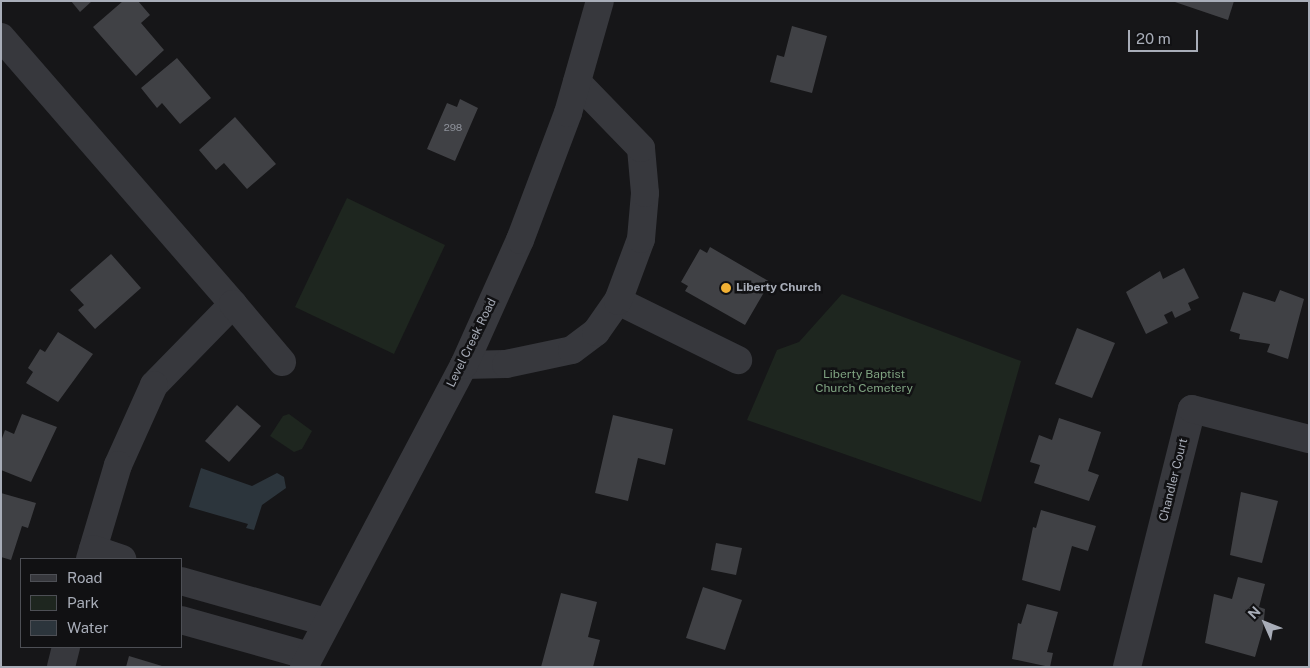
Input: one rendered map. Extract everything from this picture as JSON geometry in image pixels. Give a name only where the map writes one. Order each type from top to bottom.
[{"type":"street","name":"Level Creek Road","points":[[306,661],[464,365],[520,240],[577,82],[600,1]]},
{"type":"street","points":[[1,37],[282,362]]},
{"type":"street","points":[[464,365],[506,364],[572,350],[596,332],[618,301],[641,239],[645,193],[641,148],[577,82]]},
{"type":"street","points":[[618,301],[738,360]]},
{"type":"street","points":[[116,558],[92,554],[118,465],[154,385],[233,304]]},
{"type":"street","name":"Chandler Court","points":[[1127,667],[1192,410],[1309,438]]},
{"type":"street","points":[[182,581],[326,622]]},
{"type":"street","points":[[182,620],[306,661]]},
{"type":"street","points":[[61,667],[66,648]]},
{"type":"green space","points":[[347,198],[445,245],[394,354],[295,307]]},
{"type":"green space","name":"Liberty Baptist Church Cemetery","points":[[842,294],[1021,361],[981,502],[747,420],[777,350],[799,342]]},
{"type":"green space","points":[[289,414],[312,431],[302,449],[294,452],[270,436],[283,416]]},
{"type":"water","points":[[201,468],[252,486],[277,473],[284,477],[286,488],[262,505],[254,530],[246,528],[248,524],[189,507]]},
{"type":"building","points":[[71,1],[92,1],[80,12]]},
{"type":"building","points":[[123,1],[138,1],[150,15],[141,23],[164,50],[136,76],[93,27]]},
{"type":"building","points":[[1172,1],[1234,1],[1228,20]]},
{"type":"building","points":[[792,26],[827,36],[812,93],[770,82],[777,55],[784,57]]},
{"type":"building","points":[[177,58],[211,98],[180,124],[162,103],[157,108],[141,88]]},
{"type":"building","points":[[460,99],[478,108],[455,161],[427,149],[447,103],[457,107]]},
{"type":"building","points":[[235,117],[276,164],[247,189],[224,163],[216,170],[199,150]]},
{"type":"building","name":"Liberty Church","points":[[710,247],[770,282],[745,325],[685,291],[688,286],[681,282],[700,249],[707,253]]},
{"type":"building","points":[[111,254],[141,288],[95,329],[78,310],[84,305],[70,290]]},
{"type":"building","points":[[1184,268],[1199,298],[1188,303],[1191,310],[1175,318],[1172,311],[1164,315],[1168,323],[1146,334],[1126,292],[1160,271],[1163,279]]},
{"type":"building","points":[[1280,290],[1304,299],[1288,359],[1267,352],[1270,344],[1239,339],[1240,334],[1230,331],[1243,292],[1275,302]]},
{"type":"building","points":[[1077,328],[1115,343],[1092,398],[1055,384]]},
{"type":"building","points":[[58,332],[93,354],[58,402],[26,383],[33,372],[28,368],[40,349],[45,352]]},
{"type":"building","points":[[237,405],[261,426],[229,462],[205,441]]},
{"type":"building","points":[[22,414],[57,427],[31,482],[1,470],[1,441],[5,430],[14,434]]},
{"type":"building","points":[[613,415],[673,429],[665,465],[638,458],[628,501],[595,493]]},
{"type":"building","points":[[1059,418],[1101,432],[1088,471],[1099,475],[1089,501],[1034,483],[1040,465],[1030,462],[1039,435],[1052,440]]},
{"type":"building","points":[[1241,492],[1278,501],[1262,563],[1230,555]]},
{"type":"building","points":[[1,493],[36,503],[28,528],[22,526],[11,560],[1,557]]},
{"type":"building","points":[[1041,510],[1096,526],[1088,551],[1072,546],[1060,591],[1022,580],[1033,527],[1036,528]]},
{"type":"building","points":[[716,543],[742,548],[736,575],[711,570]]},
{"type":"building","points":[[1238,577],[1265,584],[1259,607],[1265,609],[1263,629],[1255,657],[1205,643],[1214,594],[1232,599]]},
{"type":"building","points":[[703,587],[742,600],[725,650],[686,638]]},
{"type":"building","points":[[561,593],[597,602],[588,637],[600,640],[593,667],[541,667]]},
{"type":"building","points":[[1027,604],[1058,612],[1047,652],[1053,653],[1050,667],[1012,659],[1018,623],[1021,624]]},
{"type":"building","points":[[129,656],[162,666],[162,667],[126,667]]},
{"type":"place","name":"Liberty Church","points":[[726,288]]}]
